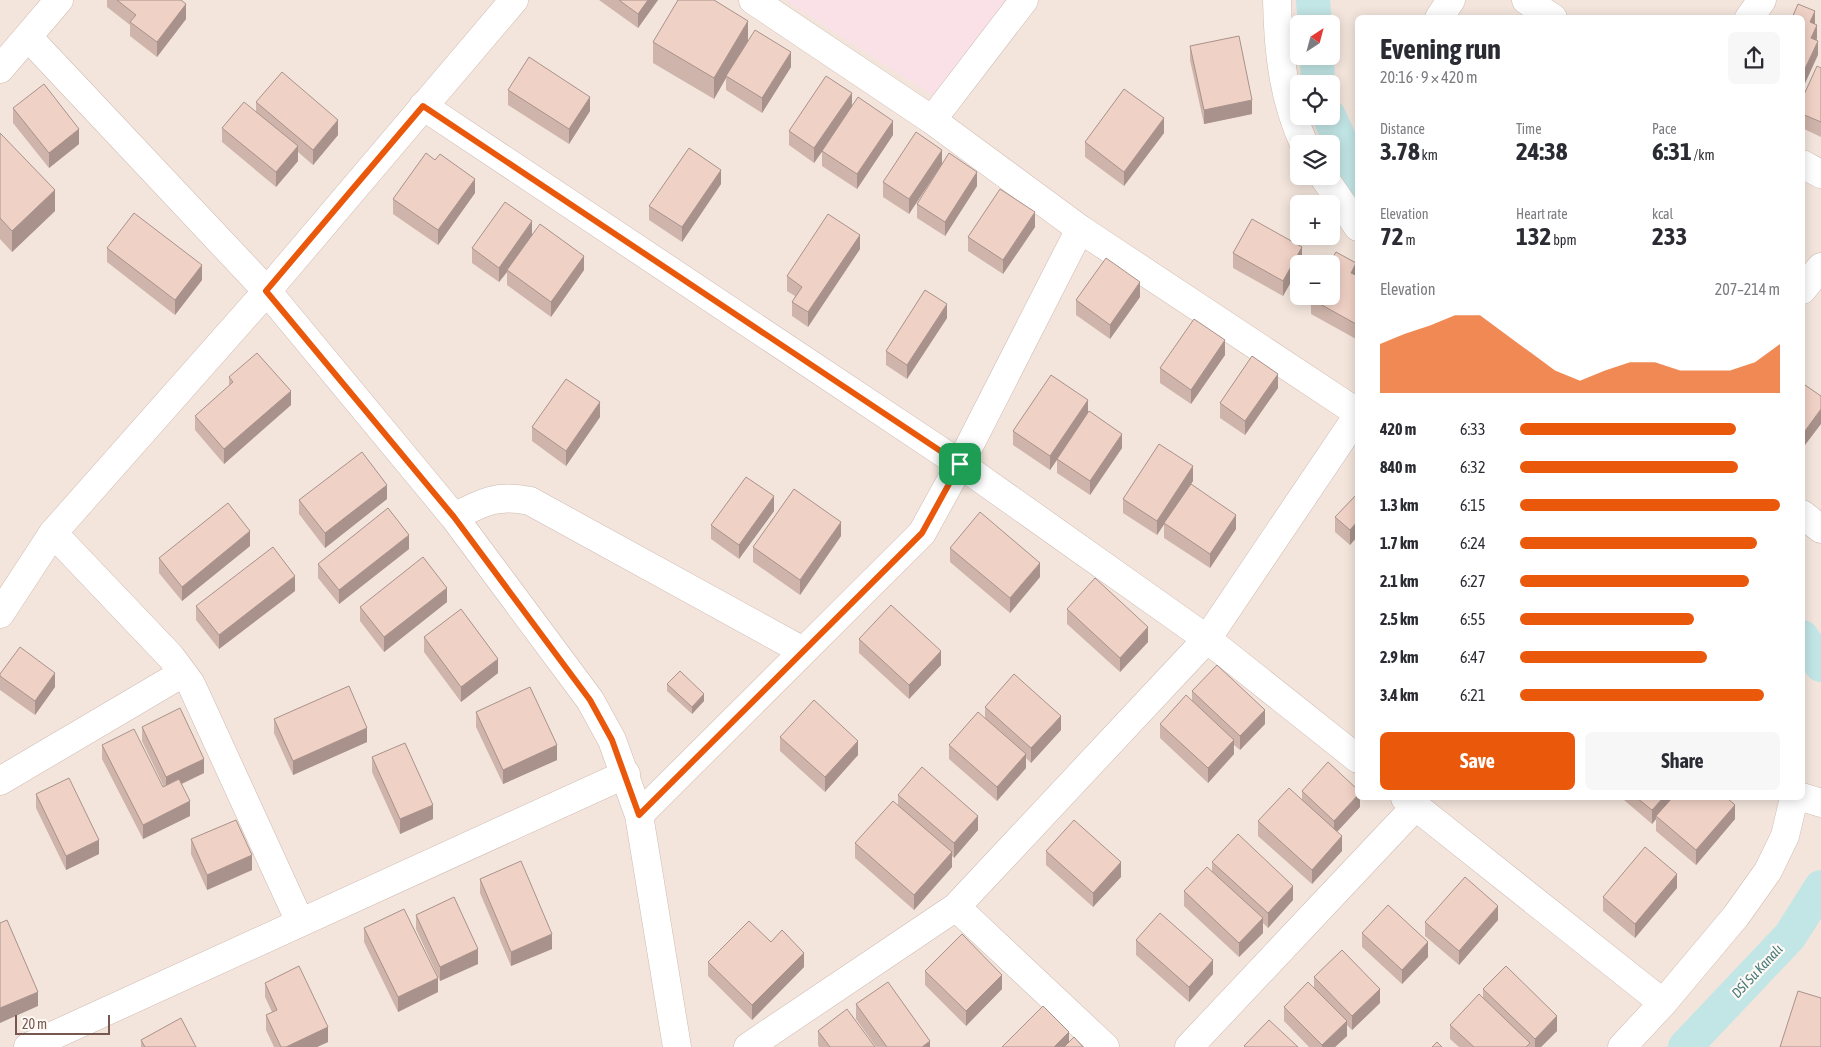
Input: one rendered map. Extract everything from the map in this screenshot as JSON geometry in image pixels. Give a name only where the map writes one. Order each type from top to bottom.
[{"type":"street","points":[[0,69],[59,0]]},
{"type":"street","points":[[0,614],[53,533],[266,291],[514,0]]},
{"type":"street","points":[[753,0],[932,120],[1080,229],[1355,412]]},
{"type":"street","points":[[932,120],[1024,0]]},
{"type":"street","points":[[1276,0],[1280,59],[1286,95],[1301,135]]},
{"type":"street","points":[[1441,15],[1452,0]]},
{"type":"street","points":[[1526,0],[1548,15]]},
{"type":"street","points":[[1751,15],[1762,0]]},
{"type":"street","points":[[28,37],[266,291],[454,517],[590,700],[612,740],[626,774],[639,815],[677,1047]]},
{"type":"street","points":[[423,106],[960,464],[1207,639],[1355,757]]},
{"type":"street","points":[[1805,166],[1821,174]]},
{"type":"street","points":[[1329,185],[1355,223]]},
{"type":"street","points":[[639,815],[922,533],[960,464],[1080,229]]},
{"type":"street","points":[[1805,286],[1821,267]]},
{"type":"street","points":[[748,1047],[956,907],[1207,639],[1355,418]]},
{"type":"street","points":[[454,517],[486,501],[500,498],[530,501],[803,652]]},
{"type":"street","points":[[1805,516],[1821,528]]},
{"type":"street","points":[[53,533],[171,657],[191,684],[300,922]]},
{"type":"street","points":[[0,781],[183,673]]},
{"type":"street","points":[[28,1047],[626,774]]},
{"type":"street","points":[[1805,798],[1821,803]]},
{"type":"street","points":[[1622,1047],[1663,1004],[1736,916],[1768,871],[1785,836],[1794,800]]},
{"type":"street","points":[[1189,1047],[1411,802],[1663,1004]]},
{"type":"street","points":[[956,907],[1105,1047]]},
{"type":"shaded area","points":[[0,0],[1821,0],[1821,1047],[0,1047]]},
{"type":"shaded area","points":[[785,0],[1025,0],[944,103]]},
{"type":"building","points":[[117,0],[181,0],[186,4],[157,42],[130,22],[136,15]]},
{"type":"building","points":[[619,0],[648,0],[638,14]]},
{"type":"building","points":[[678,0],[714,0],[748,21],[714,78],[653,42]]},
{"type":"building","points":[[1798,4],[1815,11],[1810,22],[1817,25],[1811,38],[1818,41],[1805,69],[1805,15],[1793,15]]},
{"type":"building","points":[[755,30],[791,52],[762,98],[726,76]]},
{"type":"building","points":[[1239,36],[1252,100],[1204,110],[1190,46]]},
{"type":"building","points":[[529,57],[590,97],[569,129],[508,90]]},
{"type":"building","points":[[1817,66],[1821,68],[1821,122],[1805,115],[1805,92]]},
{"type":"building","points":[[282,72],[338,120],[313,150],[256,102]]},
{"type":"building","points":[[826,76],[852,93],[814,148],[789,131]]},
{"type":"building","points":[[44,84],[79,129],[49,153],[13,108]]},
{"type":"building","points":[[1124,89],[1164,118],[1124,172],[1085,142]]},
{"type":"building","points":[[858,97],[893,121],[857,174],[822,151]]},
{"type":"building","points":[[244,102],[298,146],[276,172],[222,128]]},
{"type":"building","points":[[916,132],[942,150],[909,199],[883,182]]},
{"type":"building","points":[[0,133],[55,190],[12,231],[0,218]]},
{"type":"building","points":[[689,148],[721,170],[682,227],[649,206]]},
{"type":"building","points":[[426,153],[435,160],[440,154],[475,179],[438,230],[393,199]]},
{"type":"building","points":[[949,153],[977,172],[945,222],[917,204]]},
{"type":"building","points":[[1000,189],[1035,212],[1003,260],[968,237]]},
{"type":"building","points":[[505,202],[532,221],[499,268],[472,248]]},
{"type":"building","points":[[134,213],[202,265],[175,300],[107,248]]},
{"type":"building","points":[[828,214],[860,235],[808,312],[792,302],[802,287],[787,276]]},
{"type":"building","points":[[1252,219],[1290,240],[1290,245],[1302,247],[1298,255],[1290,255],[1290,268],[1283,281],[1233,253]]},
{"type":"building","points":[[540,224],[584,256],[551,302],[507,270]]},
{"type":"building","points":[[1336,252],[1355,262],[1351,273],[1355,275],[1355,323],[1322,305],[1340,305],[1340,255],[1334,255]]},
{"type":"building","points":[[1106,258],[1140,282],[1110,325],[1076,300]]},
{"type":"building","points":[[925,290],[947,304],[907,365],[886,351]]},
{"type":"building","points":[[1194,319],[1225,340],[1191,390],[1160,368]]},
{"type":"building","points":[[257,353],[291,391],[224,449],[195,416],[233,382],[229,377]]},
{"type":"building","points":[[1252,356],[1278,374],[1245,421],[1220,403]]},
{"type":"building","points":[[1051,375],[1088,400],[1050,456],[1013,431]]},
{"type":"building","points":[[566,379],[600,402],[566,451],[532,427]]},
{"type":"building","points":[[1805,385],[1821,396],[1821,409],[1805,431]]},
{"type":"building","points":[[1089,411],[1122,434],[1090,481],[1057,459]]},
{"type":"building","points":[[1159,444],[1193,466],[1157,521],[1123,499]]},
{"type":"building","points":[[362,452],[387,485],[325,533],[299,500]]},
{"type":"building","points":[[746,477],[774,496],[739,545],[711,525]]},
{"type":"building","points":[[1191,484],[1236,515],[1210,554],[1164,523]]},
{"type":"building","points":[[794,489],[841,522],[800,580],[753,547]]},
{"type":"building","points":[[1355,496],[1355,524],[1350,530],[1335,517]]},
{"type":"building","points":[[228,503],[250,531],[182,587],[159,558]]},
{"type":"building","points":[[388,508],[409,535],[339,590],[318,564]]},
{"type":"building","points":[[980,512],[1040,563],[1010,598],[950,548]]},
{"type":"building","points":[[273,547],[295,576],[219,635],[196,606]]},
{"type":"building","points":[[423,557],[447,588],[384,637],[360,607]]},
{"type":"building","points":[[1095,578],[1148,627],[1120,658],[1067,609]]},
{"type":"building","points":[[891,605],[941,651],[909,685],[859,639]]},
{"type":"building","points":[[461,609],[498,659],[461,687],[424,637]]},
{"type":"building","points":[[20,647],[55,673],[35,701],[0,676]]},
{"type":"building","points":[[1217,665],[1265,710],[1240,736],[1192,691]]},
{"type":"building","points":[[680,671],[704,694],[692,707],[667,684]]},
{"type":"building","points":[[1014,674],[1061,716],[1031,748],[985,707]]},
{"type":"building","points":[[349,686],[367,728],[293,761],[274,719]]},
{"type":"building","points":[[530,687],[557,745],[503,770],[476,712]]},
{"type":"building","points":[[1186,695],[1234,740],[1208,768],[1160,724]]},
{"type":"building","points":[[814,700],[858,741],[825,777],[780,737]]},
{"type":"building","points":[[180,708],[204,759],[166,777],[142,727]]},
{"type":"building","points":[[978,712],[1026,754],[997,787],[949,745]]},
{"type":"building","points":[[134,729],[163,787],[179,779],[190,801],[143,825],[102,745]]},
{"type":"building","points":[[405,743],[433,805],[400,819],[372,757]]},
{"type":"building","points":[[1328,762],[1355,787],[1355,798],[1334,821],[1302,791]]},
{"type":"building","points":[[922,767],[978,816],[954,843],[898,795]]},
{"type":"building","points":[[69,778],[99,840],[66,856],[36,794]]},
{"type":"building","points":[[1289,788],[1342,836],[1312,870],[1258,821]]},
{"type":"building","points":[[1640,800],[1661,800],[1652,810]]},
{"type":"building","points":[[1670,800],[1729,800],[1735,805],[1696,850],[1656,816]]},
{"type":"building","points":[[893,801],[952,852],[914,895],[855,843]]},
{"type":"building","points":[[236,820],[252,855],[207,875],[191,839]]},
{"type":"building","points":[[1074,820],[1121,862],[1093,893],[1046,851]]},
{"type":"building","points":[[1238,834],[1293,886],[1268,913],[1212,862]]},
{"type":"building","points":[[1645,847],[1677,874],[1635,924],[1603,897]]},
{"type":"building","points":[[521,861],[552,934],[511,952],[480,879]]},
{"type":"building","points":[[1207,867],[1263,918],[1239,943],[1184,891]]},
{"type":"building","points":[[1465,877],[1498,906],[1459,951],[1425,922]]},
{"type":"building","points":[[454,897],[478,949],[440,967],[416,915]]},
{"type":"building","points":[[1388,905],[1428,942],[1402,970],[1362,933]]},
{"type":"building","points":[[404,909],[438,978],[398,997],[364,928]]},
{"type":"building","points":[[1160,913],[1213,960],[1189,987],[1136,940]]},
{"type":"building","points":[[7,920],[38,992],[0,1008],[0,923]]},
{"type":"building","points":[[749,921],[771,942],[782,930],[804,953],[752,1005],[708,962]]},
{"type":"building","points":[[962,934],[1002,975],[966,1011],[925,971]]},
{"type":"building","points":[[1342,950],[1380,989],[1352,1016],[1314,977]]},
{"type":"building","points":[[299,966],[328,1027],[286,1047],[281,1047],[266,1015],[277,1010],[265,983]]},
{"type":"building","points":[[1506,966],[1557,1016],[1535,1039],[1483,989]]},
{"type":"building","points":[[888,982],[930,1041],[922,1047],[887,1047],[856,1004]]},
{"type":"building","points":[[1308,982],[1347,1021],[1322,1045],[1284,1007]]},
{"type":"building","points":[[1798,991],[1821,998],[1821,1047],[1780,1047]]},
{"type":"building","points":[[1479,994],[1530,1043],[1526,1047],[1474,1047],[1450,1025]]},
{"type":"building","points":[[1043,1006],[1069,1032],[1054,1047],[1002,1047]]},
{"type":"building","points":[[847,1009],[875,1047],[830,1047],[818,1031]]},
{"type":"building","points":[[181,1018],[196,1047],[145,1047],[141,1040]]},
{"type":"building","points":[[1269,1020],[1298,1047],[1244,1046]]},
{"type":"building","points":[[1074,1037],[1083,1047],[1064,1047]]},
{"type":"building","points":[[1437,1042],[1442,1047],[1432,1047]]},
{"type":"waterway","name":"DSİ Su Kanalı","points":[[1313,0],[1314,15]]},
{"type":"waterway","name":"DSİ Su Kanalı","points":[[1317,65],[1318,75]]},
{"type":"waterway","name":"DSİ Su Kanalı","points":[[1333,125],[1355,173]]},
{"type":"waterway","name":"DSİ Su Kanalı","points":[[1805,641],[1821,665]]},
{"type":"waterway","name":"DSİ Su Kanalı","points":[[1685,1047],[1790,936],[1821,887]]},
{"type":"route","points":[[423,106],[960,464],[922,533],[639,815],[626,774],[612,740],[590,700],[454,517],[266,291],[423,106]]}]
